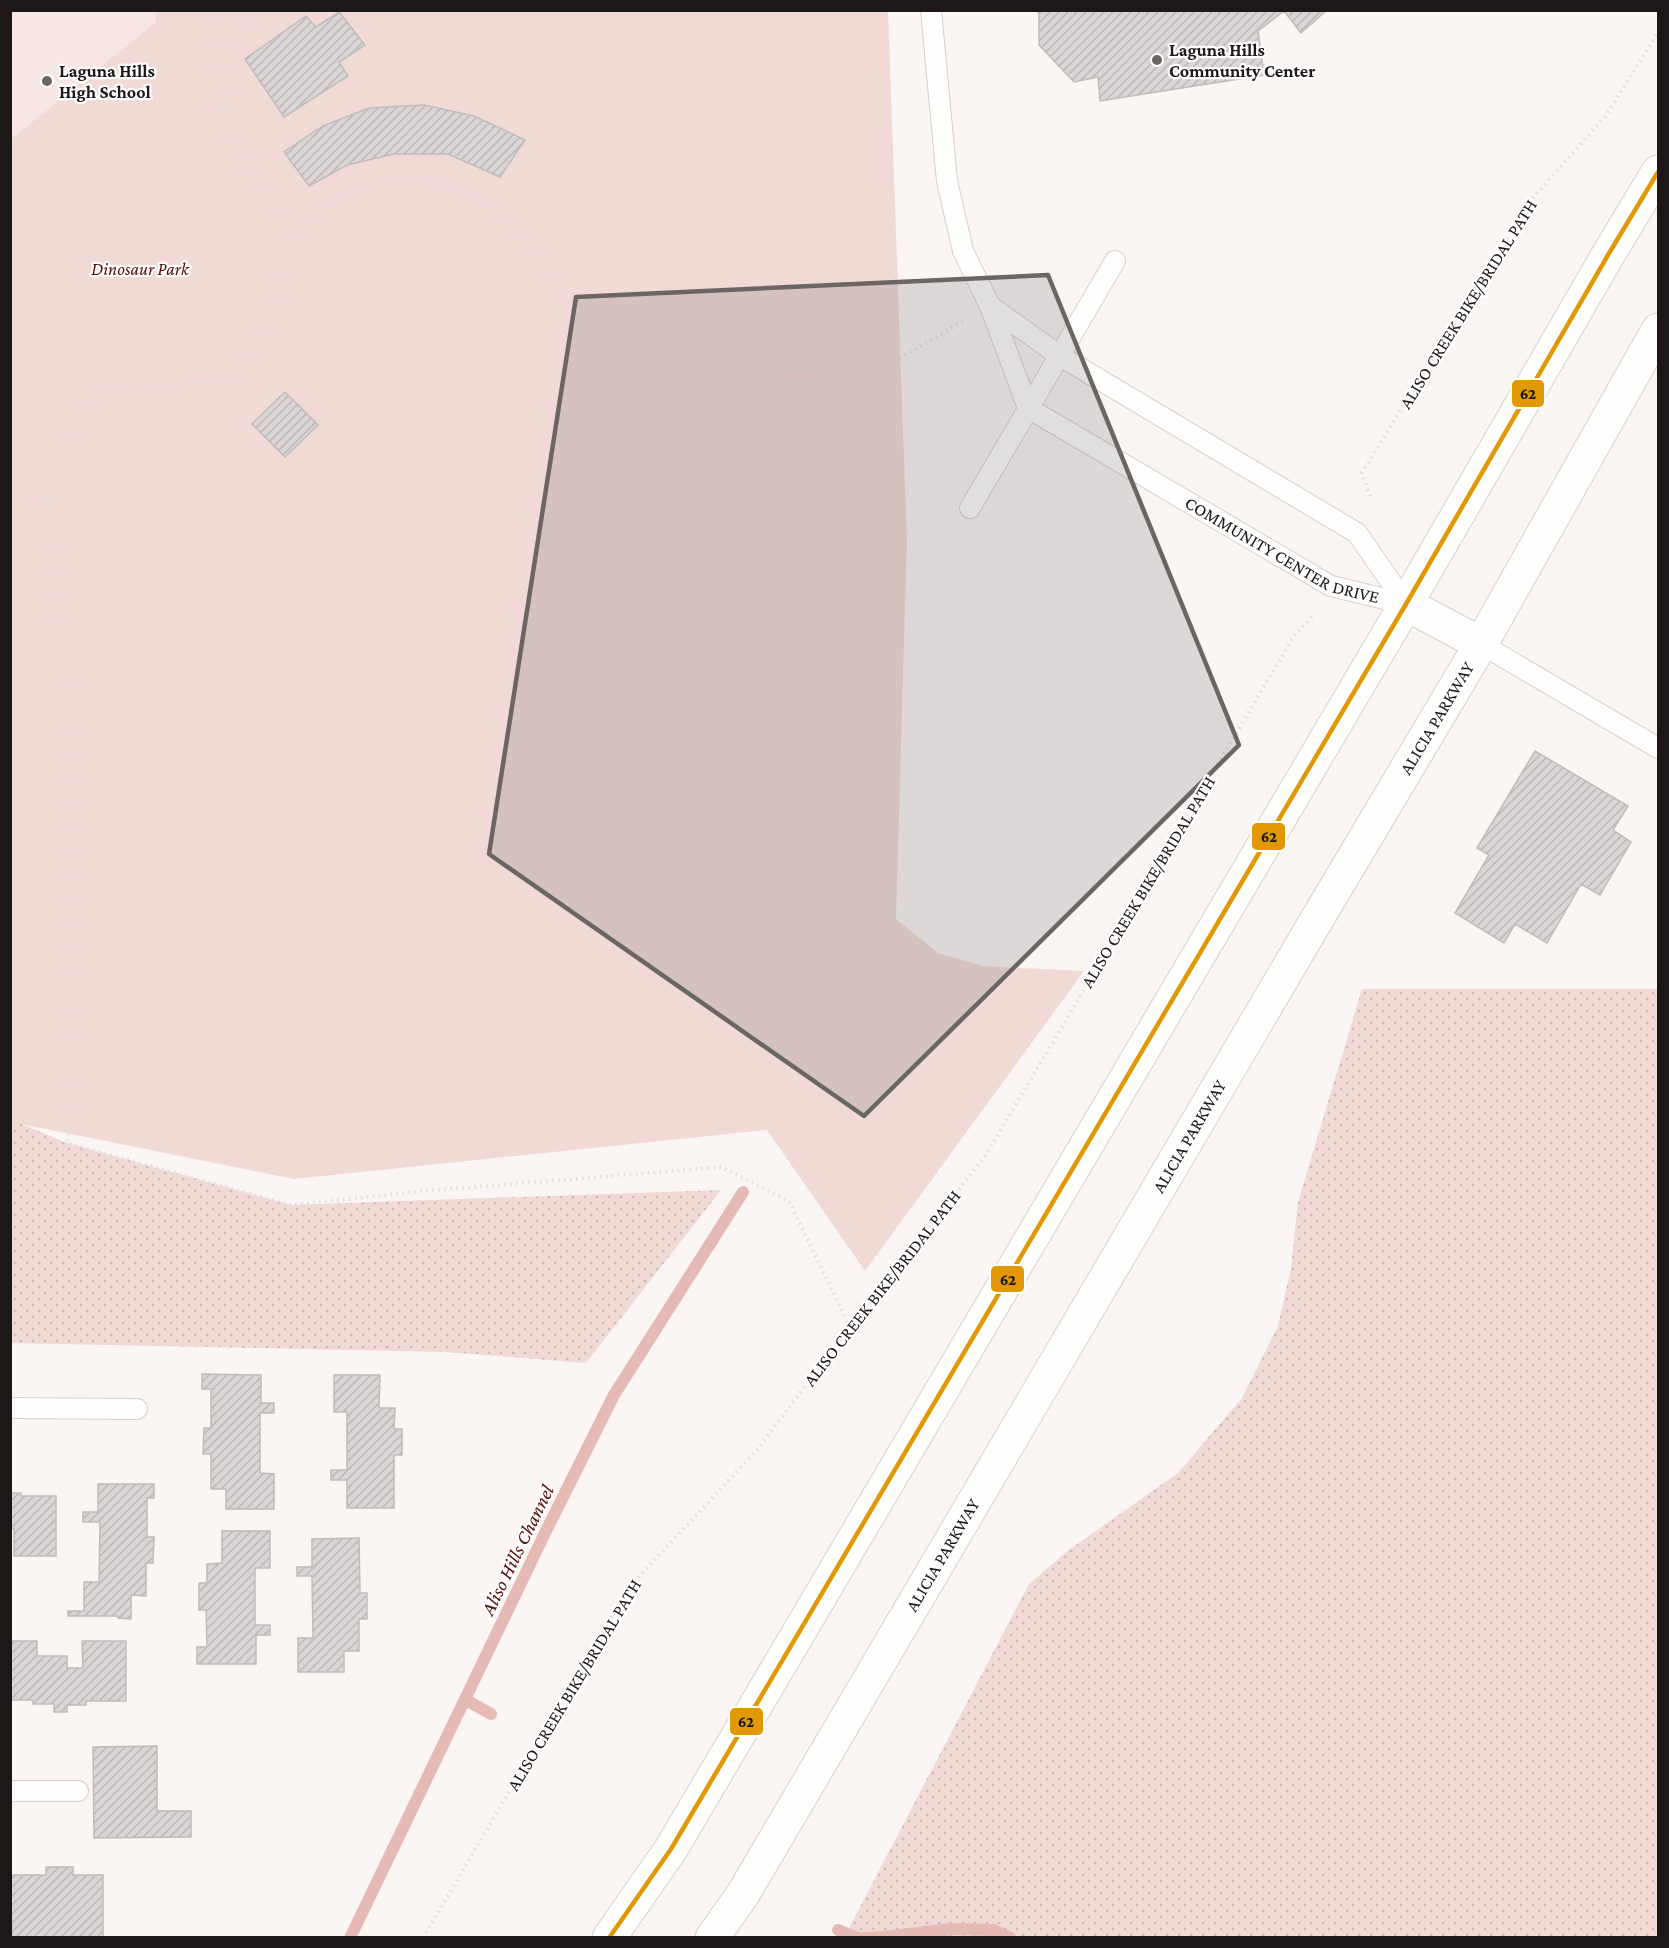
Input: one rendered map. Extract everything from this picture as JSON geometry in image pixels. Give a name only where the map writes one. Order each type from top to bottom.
[{"type":"main road","points":[[609,1938],[671,1849],[1406,604],[1517,409],[1659,172]]},
{"type":"main road","name":"ALICIA PARKWAY","points":[[712,1938],[742,1894],[1481,644],[1659,330]]},
{"type":"main road","points":[[1406,604],[1481,644]]},
{"type":"lane","points":[[931,10],[947,181],[963,251],[990,306],[1029,408]]},
{"type":"lane","points":[[970,508],[1115,261]]},
{"type":"lane","name":"COMMUNITY CENTER DRIVE","points":[[990,306],[1060,356],[1357,532],[1406,604]]},
{"type":"lane","name":"COMMUNITY CENTER DRIVE","points":[[1029,408],[1331,586],[1406,604]]},
{"type":"lane","points":[[1481,644],[1659,748]]},
{"type":"lane","points":[[10,1408],[137,1408]]},
{"type":"lane","points":[[10,1791],[78,1791]]},
{"type":"path","points":[[221,10],[212,82],[225,127],[292,239]]},
{"type":"path","points":[[220,110],[232,91],[233,50],[244,24],[259,10]]},
{"type":"path","name":"ALISO CREEK BIKE/BRIDAL PATH","points":[[1370,496],[1362,473],[1529,202],[1605,117],[1659,33]]},
{"type":"path","points":[[850,1328],[789,1201],[722,1167],[424,1191],[291,1205],[67,1143],[79,1066],[64,958],[76,896],[73,735],[44,489],[97,391],[235,380],[277,316],[292,239],[335,200],[402,176],[446,185],[492,207],[524,238],[557,285],[595,320],[652,359],[711,376],[770,382],[823,382],[887,366],[990,306]]},
{"type":"path","name":"ALISO CREEK BIKE/BRIDAL PATH","points":[[423,1938],[630,1586],[757,1450],[986,1155],[1294,636],[1312,617]]},
{"type":"highlighted area","points":[[1048,275],[1239,745],[864,1116],[489,854],[576,297]]},
{"type":"shaded area","name":"Laguna Hills High School","points":[[11,11],[157,11],[155,23],[11,139]]},
{"type":"green space","name":"Dinosaur Park","points":[[157,11],[888,11],[907,540],[896,919],[938,953],[983,966],[1084,971],[865,1271],[767,1130],[294,1179],[11,1122],[11,139],[155,23]]},
{"type":"green space","points":[[1362,989],[1658,989],[1658,1937],[842,1937],[849,1928],[1029,1584],[1069,1550],[1178,1473],[1242,1398],[1278,1326],[1291,1268],[1298,1202]]},
{"type":"green space","points":[[11,1122],[19,1123],[67,1143],[291,1205],[721,1190],[586,1363],[446,1352],[11,1343]]},
{"type":"building","name":"Laguna Hills Community Center","points":[[1035,10],[1327,10],[1301,33],[1284,11],[1258,31],[1264,75],[1100,101],[1098,77],[1074,82],[1039,45],[1039,13]]},
{"type":"building","points":[[339,12],[365,45],[339,62],[348,76],[284,117],[245,59],[306,16],[316,27]]},
{"type":"building","points":[[424,105],[474,116],[525,140],[500,177],[448,154],[394,154],[347,165],[309,186],[284,152],[323,126],[369,108]]},
{"type":"building","points":[[285,392],[318,425],[285,457],[252,424]]},
{"type":"building","points":[[1535,751],[1628,806],[1613,830],[1631,842],[1600,895],[1581,884],[1547,943],[1515,924],[1504,943],[1455,913],[1489,855],[1477,848]]},
{"type":"building","points":[[202,1374],[261,1375],[261,1403],[274,1403],[274,1413],[260,1413],[260,1473],[274,1474],[274,1509],[226,1509],[226,1489],[211,1489],[211,1454],[203,1454],[204,1428],[211,1428],[211,1389],[202,1389]]},
{"type":"building","points":[[334,1375],[380,1375],[379,1408],[395,1408],[394,1429],[402,1429],[402,1455],[394,1455],[394,1508],[347,1508],[347,1480],[331,1480],[331,1470],[347,1470],[347,1412],[334,1412]]},
{"type":"building","points":[[98,1484],[154,1484],[154,1498],[147,1498],[147,1537],[154,1537],[153,1563],[146,1563],[146,1596],[131,1595],[131,1619],[118,1618],[118,1616],[68,1616],[68,1611],[84,1611],[84,1582],[99,1582],[100,1522],[83,1522],[83,1512],[98,1512]]},
{"type":"building","points":[[10,1493],[21,1493],[21,1496],[56,1496],[56,1556],[14,1556],[14,1529],[10,1529]]},
{"type":"building","points":[[222,1531],[270,1531],[270,1568],[255,1568],[255,1625],[270,1625],[270,1635],[256,1635],[256,1664],[197,1664],[197,1647],[207,1647],[206,1610],[199,1610],[199,1583],[207,1583],[207,1564],[222,1563]]},
{"type":"building","points":[[359,1538],[360,1593],[367,1593],[367,1619],[359,1619],[359,1651],[344,1651],[344,1672],[298,1672],[298,1638],[313,1638],[312,1576],[297,1576],[297,1567],[312,1567],[312,1539]]},
{"type":"building","points":[[10,1641],[37,1641],[37,1656],[67,1656],[67,1668],[83,1668],[82,1641],[126,1641],[126,1701],[86,1701],[86,1705],[67,1705],[67,1712],[54,1712],[54,1704],[33,1704],[33,1700],[10,1700]]},
{"type":"building","points":[[157,1746],[157,1811],[191,1811],[191,1837],[94,1838],[93,1747]]},
{"type":"building","points":[[46,1867],[73,1867],[73,1875],[103,1875],[103,1938],[12,1938],[10,1875],[46,1875]]},
{"type":"waterway","name":"Aliso Hills Channel","points":[[350,1938],[614,1395],[743,1192]]},
{"type":"waterway","points":[[466,1700],[491,1714]]},
{"type":"waterway","points":[[864,1938],[952,1929],[993,1930],[1010,1938]]},
{"type":"waterway","points":[[838,1930],[858,1938]]},
{"type":"transit line","name":"62","points":[[609,1938],[671,1849],[1406,604],[1658,172]]},
{"type":"place","name":"Laguna Hills Community Center","points":[[1157,60]]},
{"type":"place","name":"Laguna Hills High School","points":[[47,81]]}]
